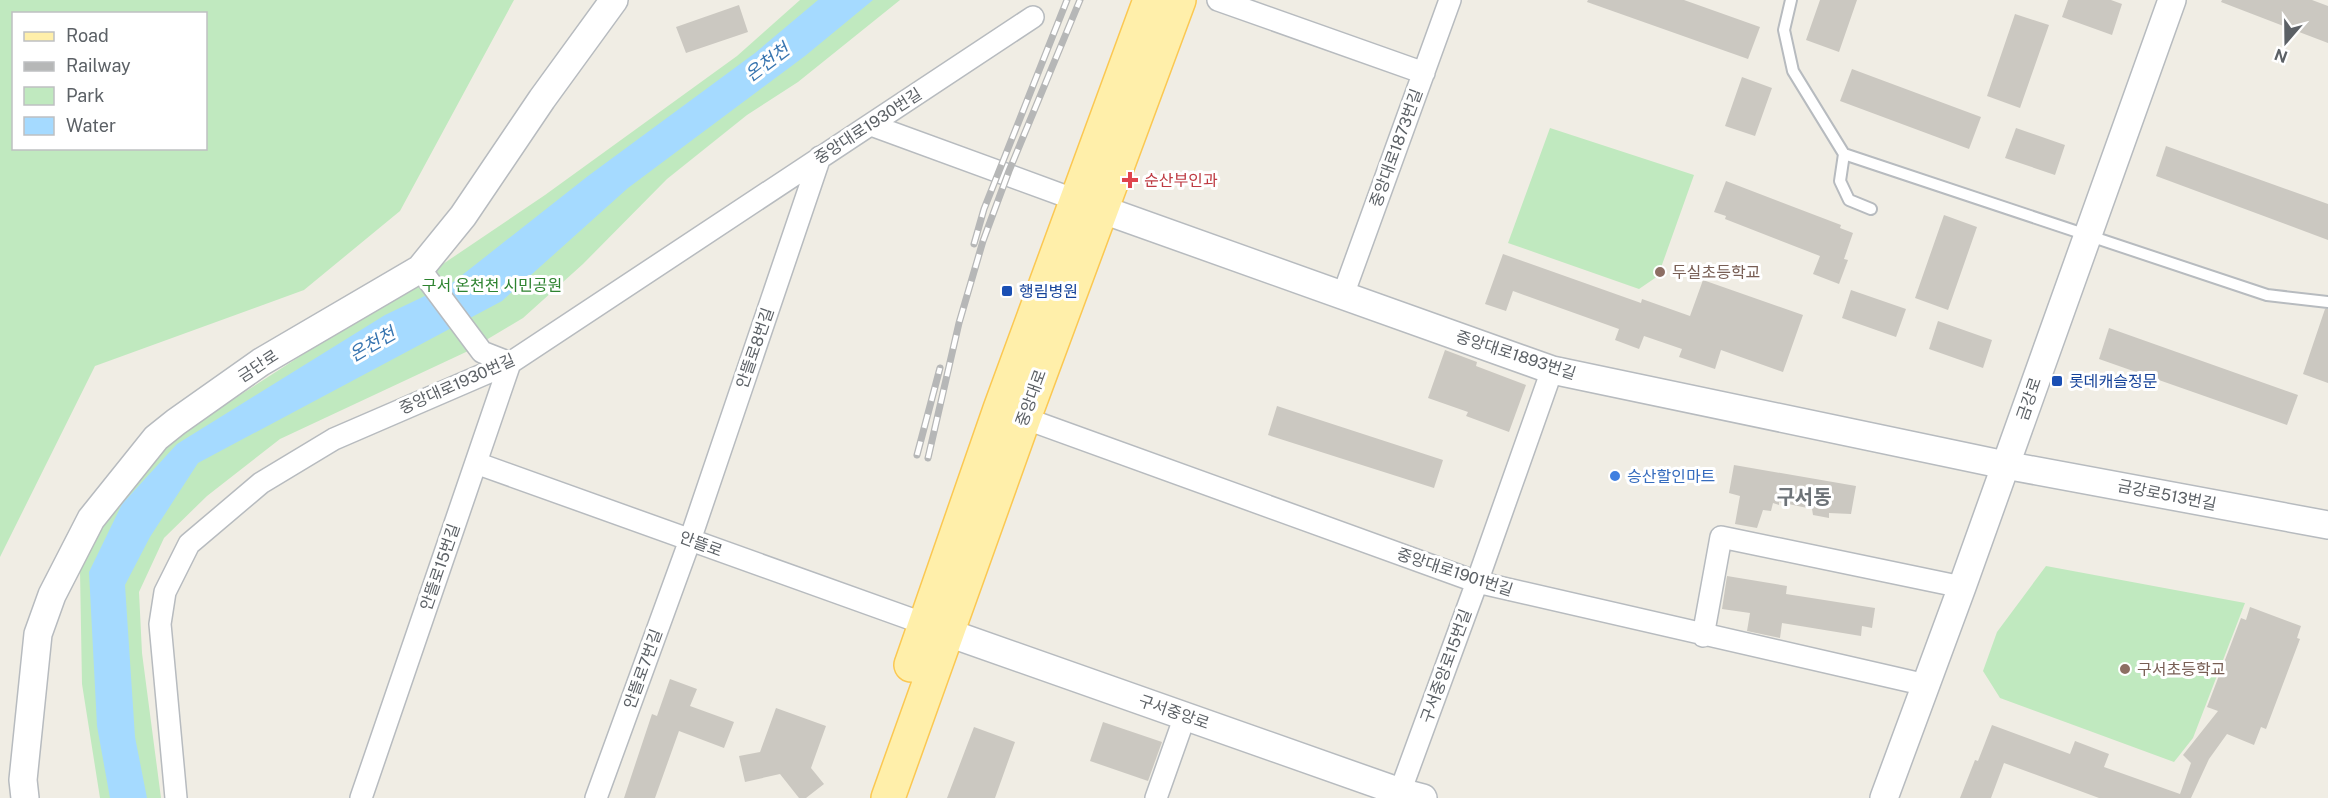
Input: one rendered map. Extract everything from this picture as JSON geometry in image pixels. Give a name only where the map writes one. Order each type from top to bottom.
[{"type":"main road","name":"중앙대로","points":[[1089,205],[1150,0]]},
{"type":"main road","name":"중앙대로","points":[[866,798],[936,628],[1089,205],[1179,0]]},
{"type":"main road","name":"중앙대로","points":[[888,798],[936,628]]},
{"type":"street","name":"금단로","points":[[25,798],[23,780],[38,634],[52,596],[91,519],[156,438],[176,422],[261,362],[426,277],[463,216],[542,99],[614,0]]},
{"type":"street","points":[[1218,0],[1424,73]]},
{"type":"street","name":"중앙대로1873번길","points":[[1343,295],[1450,0]]},
{"type":"street","name":"금강로","points":[[1884,798],[2172,0]]},
{"type":"street","name":"중앙대로1930번길","points":[[176,798],[160,624],[165,592],[189,544],[261,483],[334,439],[510,363],[1033,17]]},
{"type":"street","points":[[871,125],[1089,205]]},
{"type":"street","name":"안뜰로8번길","points":[[690,540],[820,157]]},
{"type":"street","name":"중앙대로1893번길","points":[[1089,205],[1552,370],[2005,465]]},
{"type":"street","points":[[426,277],[482,352],[510,363]]},
{"type":"street","name":"안뜰로15번길","points":[[361,798],[510,363]]},
{"type":"street","name":"구서중앙로15번길","points":[[1411,795],[1477,582],[1552,370]]},
{"type":"street","name":"중앙대로1901번길","points":[[1012,414],[1477,582],[1703,636],[1926,685]]},
{"type":"street","name":"안뜰로","points":[[476,463],[936,628]]},
{"type":"street","name":"금강로513번길","points":[[2005,465],[2328,525]]},
{"type":"street","points":[[1703,636],[1721,537],[1962,587]]},
{"type":"street","name":"안뜰로7번길","points":[[596,798],[690,540]]},
{"type":"street","name":"구서중앙로","points":[[936,628],[1411,795]]},
{"type":"street","points":[[1156,798],[1185,716]]},
{"type":"lane","points":[[1791,0],[1784,30],[1793,71],[1844,154],[2267,295],[2328,302]]},
{"type":"lane","points":[[1844,154],[1839,181],[1849,200],[1871,208]]},
{"type":"green space","points":[[0,0],[514,0],[400,211],[304,290],[95,366],[0,557]]},
{"type":"green space","name":"구서 온천천 시민공원","points":[[800,0],[900,0],[798,82],[747,115],[667,179],[583,264],[523,318],[466,352],[280,439],[207,496],[164,538],[139,592],[142,653],[161,798],[100,798],[82,684],[80,571],[86,547],[164,444],[440,266],[545,195],[737,56]]},
{"type":"green space","points":[[1550,128],[1694,175],[1658,276],[1639,289],[1508,243]]},
{"type":"green space","points":[[2046,566],[2245,603],[2193,738],[2174,762],[2000,698],[1983,671],[1997,632]]},
{"type":"water","name":"온천천","points":[[818,0],[873,0],[805,56],[628,188],[502,301],[198,463],[150,537],[125,585],[135,737],[147,798],[110,798],[97,726],[89,572],[122,504],[177,444],[385,315],[452,283],[588,176],[755,53]]},
{"type":"building","points":[[1588,0],[1684,0],[1760,27],[1748,59],[1587,2]]},
{"type":"building","points":[[1820,0],[1857,0],[1839,52],[1806,40]]},
{"type":"building","points":[[2068,0],[2111,0],[2122,4],[2112,35],[2062,17]]},
{"type":"building","points":[[2222,0],[2312,0],[2328,6],[2328,43],[2221,2]]},
{"type":"building","points":[[739,5],[748,32],[686,53],[676,27]]},
{"type":"building","points":[[2015,14],[2049,25],[2020,108],[1987,96]]},
{"type":"building","points":[[1852,69],[1981,117],[1969,149],[1840,101]]},
{"type":"building","points":[[1742,77],[1772,88],[1755,136],[1725,126]]},
{"type":"building","points":[[2016,128],[2065,145],[2055,175],[2005,158]]},
{"type":"building","points":[[2166,146],[2328,204],[2328,240],[2156,176]]},
{"type":"building","points":[[1726,181],[1841,225],[1840,228],[1853,233],[1844,259],[1848,260],[1839,284],[1813,274],[1820,256],[1725,219],[1726,216],[1714,212]]},
{"type":"building","points":[[1944,215],[1977,227],[1948,310],[1915,298]]},
{"type":"building","points":[[1503,254],[1641,303],[1642,299],[1690,316],[1703,280],[1803,315],[1783,372],[1721,350],[1715,369],[1679,357],[1682,349],[1644,336],[1639,349],[1615,340],[1619,329],[1513,291],[1506,311],[1485,304]]},
{"type":"building","points":[[1851,290],[1906,309],[1896,337],[1842,318]]},
{"type":"building","points":[[2325,309],[2328,309],[2328,383],[2303,374]]},
{"type":"building","points":[[1938,321],[1992,340],[1983,368],[1929,349]]},
{"type":"building","points":[[2109,328],[2298,395],[2287,425],[2099,359]]},
{"type":"building","points":[[1445,350],[1477,362],[1476,366],[1526,385],[1509,432],[1466,416],[1468,412],[1428,398]]},
{"type":"building","points":[[1277,406],[1443,460],[1434,488],[1268,435]]},
{"type":"building","points":[[1734,465],[1856,486],[1851,514],[1829,513],[1829,518],[1813,515],[1812,509],[1779,502],[1779,505],[1773,503],[1771,511],[1763,510],[1757,528],[1735,524],[1740,496],[1729,493]]},
{"type":"building","points":[[1727,576],[1787,586],[1786,594],[1875,608],[1872,628],[1862,626],[1861,636],[1782,623],[1780,638],[1747,631],[1750,613],[1722,609]]},
{"type":"building","points":[[2250,607],[2301,626],[2297,638],[2300,639],[2266,729],[2261,727],[2254,745],[2227,734],[2209,759],[2191,798],[2099,798],[2004,763],[1991,798],[1960,798],[1992,725],[2070,754],[2075,741],[2109,754],[2104,767],[2180,794],[2191,763],[2183,755],[2218,711],[2207,707],[2241,618],[2246,620]]},
{"type":"building","points":[[670,679],[697,689],[690,706],[734,722],[724,748],[679,731],[655,798],[624,798],[652,714],[657,716]]},
{"type":"building","points":[[776,708],[826,726],[811,768],[824,784],[806,798],[799,798],[780,774],[745,782],[739,756],[760,752]]},
{"type":"building","points":[[1103,722],[1162,742],[1148,781],[1090,761]]},
{"type":"building","points":[[974,727],[1015,742],[995,798],[947,798]]},
{"type":"railway","points":[[974,244],[984,209],[1067,0]]},
{"type":"railway","points":[[928,458],[959,323],[983,241],[1009,171],[1080,0]]},
{"type":"railway","points":[[917,455],[940,368]]},
{"type":"place","name":"순산부인과","points":[[1130,180]]},
{"type":"place","name":"두실초등학교","points":[[1660,272]]},
{"type":"place","name":"행림병원","points":[[1007,291]]},
{"type":"place","name":"롯데캐슬정문","points":[[2057,381]]},
{"type":"place","name":"승산할인마트","points":[[1615,476]]},
{"type":"place","name":"구서초등학교","points":[[2125,669]]},
{"type":"district","name":"구서동","points":[[1804,497]]}]
